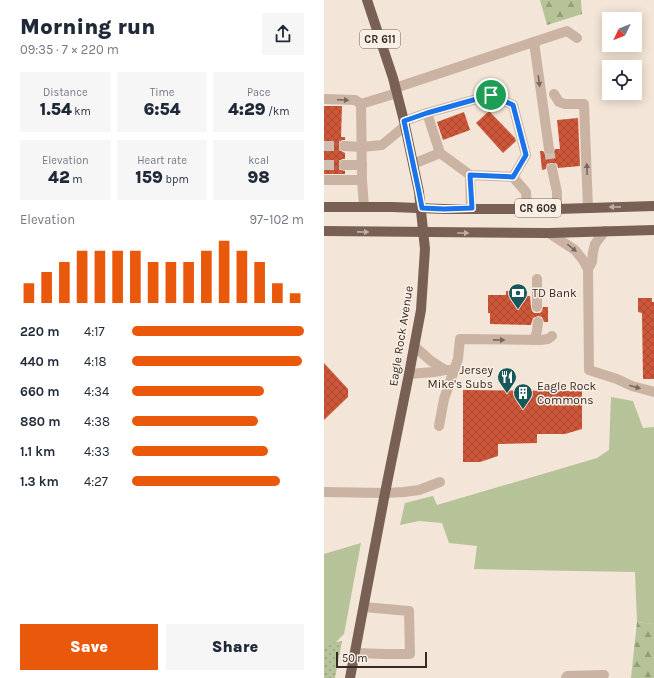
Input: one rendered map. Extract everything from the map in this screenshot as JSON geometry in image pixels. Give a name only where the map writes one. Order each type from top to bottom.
[{"type":"main road","name":"Eagle Rock Avenue","points":[[350,678],[385,493],[410,374],[421,310],[425,249],[422,208],[405,123],[367,0]]},
{"type":"main road","name":"CR 609","points":[[324,207],[557,209],[654,206]]},
{"type":"main road","name":"CR 609","points":[[324,231],[549,233],[654,230]]},
{"type":"lane","points":[[361,104],[567,31],[577,38]]},
{"type":"lane","points":[[534,42],[550,149]]},
{"type":"lane","points":[[554,94],[559,102],[565,104],[584,104],[588,208]]},
{"type":"lane","points":[[345,146],[362,147],[382,145],[405,123],[427,113],[491,95],[513,105],[526,155],[513,177]]},
{"type":"lane","points":[[324,99],[355,100],[361,104]]},
{"type":"lane","points":[[361,104],[362,180],[364,207]]},
{"type":"lane","points":[[427,113],[440,153],[470,175],[513,177],[526,192],[527,208]]},
{"type":"lane","points":[[413,164],[440,153]]},
{"type":"lane","points":[[345,165],[362,165]]},
{"type":"lane","points":[[552,169],[557,209]]},
{"type":"lane","points":[[470,175],[472,208]]},
{"type":"lane","points":[[324,180],[362,180]]},
{"type":"lane","points":[[588,269],[592,262],[595,244],[604,231]]},
{"type":"lane","points":[[549,233],[575,250],[588,269],[589,370],[618,379],[632,386],[653,391]]},
{"type":"lane","points":[[537,279],[537,307]]},
{"type":"lane","points":[[533,340],[537,333],[538,322]]},
{"type":"lane","points":[[439,426],[450,370],[458,359],[460,339],[541,340],[548,339],[552,336]]},
{"type":"lane","points":[[414,346],[431,361],[450,370]]},
{"type":"lane","points":[[410,374],[450,370]]},
{"type":"lane","points":[[324,492],[385,493],[419,490],[440,482]]},
{"type":"lane","points":[[355,653],[410,654],[409,611],[364,607]]},
{"type":"lane","points":[[566,678],[567,676],[604,675]]},
{"type":"green space","points":[[540,0],[581,0],[582,14],[547,25]]},
{"type":"green space","points":[[611,397],[633,401],[643,428],[654,427],[654,624],[637,622],[635,572],[474,569],[477,546],[449,543],[442,523],[419,521],[400,525],[405,503],[433,496],[437,505],[597,458],[609,450]]},
{"type":"green space","points":[[361,543],[344,634],[327,651],[324,652],[324,554]]},
{"type":"green space","points":[[637,622],[654,624],[654,678],[631,678]]},
{"type":"green space","points":[[342,641],[335,678],[324,678],[324,644]]},
{"type":"building","points":[[324,106],[342,106],[341,137],[345,137],[345,140],[340,142],[339,146],[341,151],[345,153],[345,159],[340,161],[339,165],[341,170],[345,171],[345,174],[324,174]]},
{"type":"building","points":[[489,111],[515,138],[516,141],[503,153],[476,123]]},
{"type":"building","points":[[464,112],[470,130],[443,140],[437,122]]},
{"type":"building","points":[[578,118],[580,166],[558,168],[557,164],[551,163],[547,164],[546,169],[542,170],[540,151],[543,151],[546,155],[550,155],[553,154],[555,149],[560,149],[557,120]]},
{"type":"building","name":"TD Bank","points":[[506,291],[524,292],[524,296],[530,296],[531,307],[534,313],[540,313],[543,307],[548,307],[548,322],[544,322],[542,317],[538,316],[533,318],[531,325],[490,324],[490,313],[488,313],[488,295],[506,295]]},
{"type":"building","points":[[638,298],[652,298],[652,302],[654,302],[654,379],[643,379],[642,313],[638,312]]},
{"type":"building","points":[[324,363],[348,389],[348,397],[324,420]]},
{"type":"building","name":"Eagle Rock Commons","points":[[463,390],[582,391],[582,429],[565,434],[537,434],[537,443],[498,444],[498,456],[480,462],[463,462]]},
{"type":"tunnel","points":[[324,146],[345,146]]},
{"type":"tunnel","points":[[549,149],[552,169]]},
{"type":"tunnel","points":[[324,165],[345,165]]},
{"type":"place","name":"TD Bank","points":[[518,310]]},
{"type":"place","name":"Jersey Mike's Subs","points":[[507,394]]},
{"type":"place","name":"Eagle Rock Commons","points":[[523,410]]},
{"type":"route","points":[[491,95],[513,105],[526,155],[513,177],[470,175],[472,208],[422,208],[404,121],[491,95]]}]
